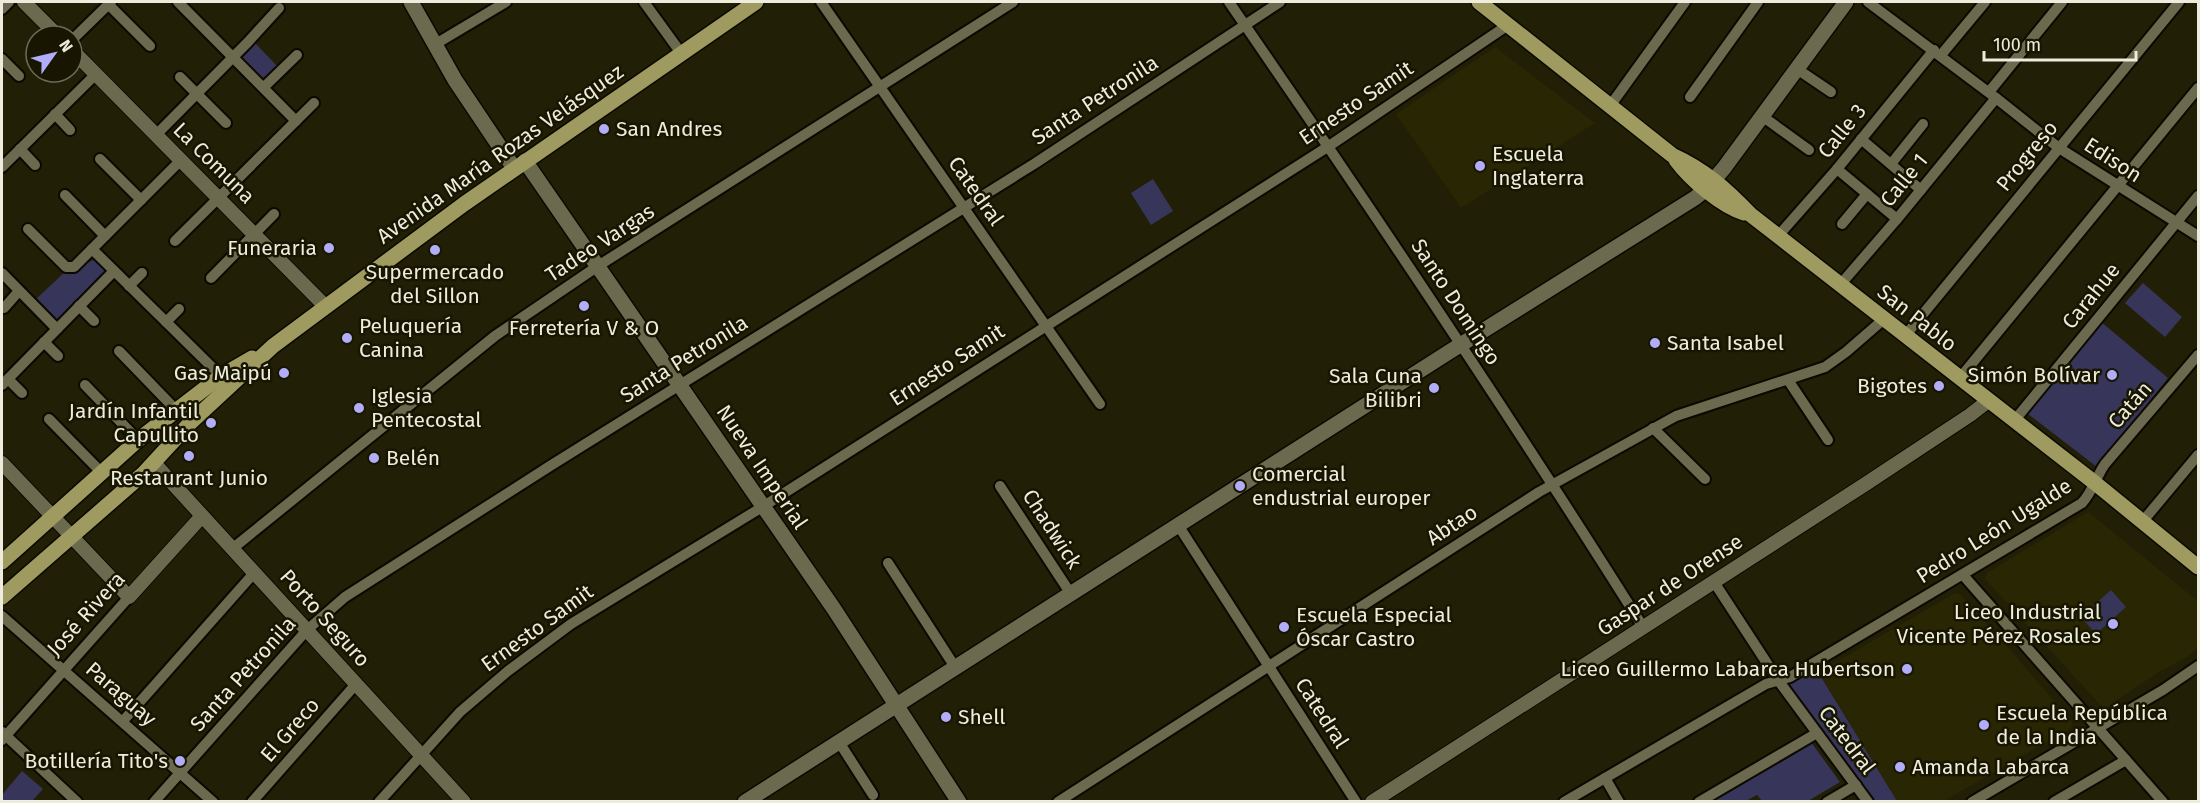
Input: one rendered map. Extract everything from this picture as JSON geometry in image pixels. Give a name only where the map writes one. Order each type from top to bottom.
[{"type":"main road","name":"Nueva Imperial","points":[[411,2],[455,80],[598,266],[764,506],[959,801]]},
{"type":"main road","name":"Avenida María Rozas Velásquez","points":[[2,597],[154,463],[190,423],[273,346],[519,164],[756,2]]},
{"type":"main road","name":"San Pablo","points":[[1479,2],[1672,155],[1701,169],[1711,185],[2144,521],[2199,567]]},
{"type":"main road","points":[[745,801],[1666,217],[1711,185],[1846,2]]},
{"type":"main road","name":"Avenida María Rozas Velásquez","points":[[2,562],[138,440],[221,376],[273,346]]},
{"type":"street","points":[[2,9],[9,2]]},
{"type":"street","points":[[24,2],[46,24]]},
{"type":"street","points":[[178,2],[297,121]]},
{"type":"street","points":[[434,45],[506,2]]},
{"type":"street","points":[[644,2],[681,53]]},
{"type":"street","name":"Catedral","points":[[821,2],[1100,404]]},
{"type":"street","name":"Tadeo Vargas","points":[[232,549],[473,352],[598,266],[1013,2]]},
{"type":"street","name":"Santo Domingo","points":[[1229,2],[1329,146],[1462,345],[1643,627]]},
{"type":"street","name":"Santa Petronila","points":[[154,801],[307,630],[355,590],[680,384],[964,208],[1280,2]]},
{"type":"street","points":[[1610,106],[1685,2]]},
{"type":"street","points":[[1690,98],[1758,2]]},
{"type":"street","name":"Edison","points":[[1868,2],[1938,53],[2059,148],[2199,236]]},
{"type":"street","name":"Calle 3","points":[[1778,236],[1861,139],[1985,2]]},
{"type":"street","name":"Calle 1","points":[[1840,285],[1921,190],[2062,2]]},
{"type":"street","name":"Progreso","points":[[1905,336],[2179,2]]},
{"type":"street","points":[[84,28],[110,3],[150,46]]},
{"type":"street","points":[[156,135],[279,8]]},
{"type":"street","name":"Ernesto Samit","points":[[379,801],[460,712],[551,638],[764,506],[1329,146],[1508,25]]},
{"type":"street","points":[[264,87],[297,55]]},
{"type":"street","points":[[2,59],[19,76]]},
{"type":"street","name":"La Comuna","points":[[84,62],[325,306]]},
{"type":"street","points":[[1797,69],[1831,92]]},
{"type":"street","points":[[2,167],[96,74]]},
{"type":"street","points":[[180,77],[226,123]]},
{"type":"street","points":[[1959,378],[2199,88]]},
{"type":"street","points":[[176,241],[314,103]]},
{"type":"street","points":[[55,114],[70,130]]},
{"type":"street","points":[[1762,116],[1809,150]]},
{"type":"street","points":[[1891,164],[1923,124]]},
{"type":"street","points":[[1861,139],[1921,190]]},
{"type":"street","points":[[20,149],[35,165]]},
{"type":"street","points":[[100,159],[141,200]]},
{"type":"street","points":[[28,229],[66,267],[74,267],[181,160]]},
{"type":"street","points":[[1837,169],[1897,219]]},
{"type":"street","points":[[1842,224],[1867,194]]},
{"type":"street","points":[[64,195],[105,236]]},
{"type":"street","name":"Carahue","points":[[2014,421],[2199,196]]},
{"type":"street","points":[[210,278],[274,214]]},
{"type":"street","points":[[92,249],[221,376]]},
{"type":"street","points":[[22,393],[5,382],[114,271]]},
{"type":"street","points":[[2,273],[57,329]]},
{"type":"street","points":[[129,286],[142,273]]},
{"type":"street","points":[[4,308],[19,291]]},
{"type":"street","points":[[79,306],[94,321]]},
{"type":"street","points":[[165,322],[179,309]]},
{"type":"street","name":"Abtao","points":[[1058,801],[1539,492],[1653,428],[1692,410],[1826,367],[1884,319]]},
{"type":"street","points":[[44,342],[58,356]]},
{"type":"street","points":[[119,351],[177,411]]},
{"type":"street","name":"Catán","points":[[2095,483],[2105,464],[2199,355]]},
{"type":"street","points":[[1788,380],[1828,440]]},
{"type":"street","points":[[85,385],[138,440]]},
{"type":"street","name":"Gaspar de Orense","points":[[1372,801],[1922,447],[1977,411],[1988,400]]},
{"type":"street","points":[[49,419],[101,472]]},
{"type":"street","points":[[1653,428],[1705,478]]},
{"type":"street","points":[[2144,521],[2199,455]]},
{"type":"street","points":[[2,463],[129,597]]},
{"type":"street","name":"Porto Seguro","points":[[154,463],[464,801]]},
{"type":"street","name":"Pedro León Ugalde","points":[[1564,801],[1766,684],[1790,677],[1963,575],[2082,503],[2095,483]]},
{"type":"street","name":"Chadwick","points":[[1000,486],[1071,594]]},
{"type":"street","name":"José Rivera","points":[[3,736],[202,516]]},
{"type":"street","name":"Catedral","points":[[1178,525],[1356,801]]},
{"type":"street","points":[[888,563],[955,668]]},
{"type":"street","points":[[123,722],[254,573]]},
{"type":"street","points":[[1963,575],[2163,801]]},
{"type":"street","name":"Catedral","points":[[1714,582],[1778,680],[1868,801]]},
{"type":"street","name":"Paraguay","points":[[2,616],[213,801]]},
{"type":"street","points":[[1972,801],[2163,690],[2199,666]]},
{"type":"street","name":"El Greco","points":[[252,801],[356,684]]},
{"type":"street","points":[[1699,801],[1817,733]]},
{"type":"street","points":[[3,736],[77,801]]},
{"type":"street","points":[[839,742],[873,795]]},
{"type":"street","points":[[2054,801],[2126,760]]},
{"type":"street","points":[[1605,778],[1619,801]]},
{"type":"street","points":[[1827,801],[1856,784]]},
{"type":"shaded area","points":[[255,43],[280,69],[264,84],[240,58]]},
{"type":"shaded area","name":"Escuela Inglaterra","points":[[1495,47],[1595,123],[1461,208],[1396,114]]},
{"type":"shaded area","points":[[1153,179],[1173,211],[1151,225],[1131,193]]},
{"type":"shaded area","points":[[95,259],[108,269],[56,321],[35,300],[66,271],[72,274],[77,268]]},
{"type":"shaded area","points":[[2143,283],[2182,317],[2165,337],[2125,303]]},
{"type":"shaded area","points":[[2100,321],[2168,378],[2097,467],[2028,414]]},
{"type":"shaded area","name":"Liceo Industrial Vicente Pérez Rosales","points":[[2088,512],[2198,601],[2198,647],[2187,657],[2159,672],[2104,709],[1985,579],[1987,573]]},
{"type":"shaded area","points":[[2111,590],[2126,607],[2096,634],[2081,617]]},
{"type":"shaded area","points":[[1955,593],[1960,594],[2012,652],[2072,722],[2071,728],[1944,801],[1897,801],[1819,672]]},
{"type":"shaded area","points":[[1815,667],[1897,801],[1875,801],[1788,684]]},
{"type":"shaded area","points":[[1811,742],[1840,782],[1808,801],[1762,801],[1757,795],[1746,801],[1708,802]]},
{"type":"shaded area","points":[[22,771],[43,789],[32,801],[2,801],[2,795]]},
{"type":"place","name":"San Andres","points":[[604,129]]},
{"type":"place","name":"Escuela Inglaterra","points":[[1480,166]]},
{"type":"place","name":"Funeraria","points":[[329,248]]},
{"type":"place","name":"Supermercado del Sillon","points":[[435,250]]},
{"type":"place","name":"Ferretería V & O","points":[[584,306]]},
{"type":"place","name":"Peluquería Canina","points":[[347,338]]},
{"type":"place","name":"Santa Isabel","points":[[1655,343]]},
{"type":"place","name":"Gas Maipú","points":[[284,373]]},
{"type":"place","name":"Simón Bolívar","points":[[2112,375]]},
{"type":"place","name":"Bigotes","points":[[1939,386]]},
{"type":"place","name":"Sala Cuna Bilibri","points":[[1434,388]]},
{"type":"place","name":"Iglesia Pentecostal","points":[[359,408]]},
{"type":"place","name":"Jardín Infantil Capullito","points":[[211,423]]},
{"type":"place","name":"Restaurant Junio","points":[[189,456]]},
{"type":"place","name":"Belén","points":[[374,458]]},
{"type":"place","name":"Comercial endustrial europer","points":[[1240,486]]},
{"type":"place","name":"Liceo Industrial Vicente Pérez Rosales","points":[[2113,624]]},
{"type":"place","name":"Escuela Especial Óscar Castro","points":[[1284,627]]},
{"type":"place","name":"Liceo Guillermo Labarca Hubertson","points":[[1907,669]]},
{"type":"place","name":"Shell","points":[[946,717]]},
{"type":"place","name":"Escuela República de la India","points":[[1984,725]]},
{"type":"place","name":"Botillería Tito's","points":[[180,761]]},
{"type":"place","name":"Amanda Labarca","points":[[1900,767]]}]
